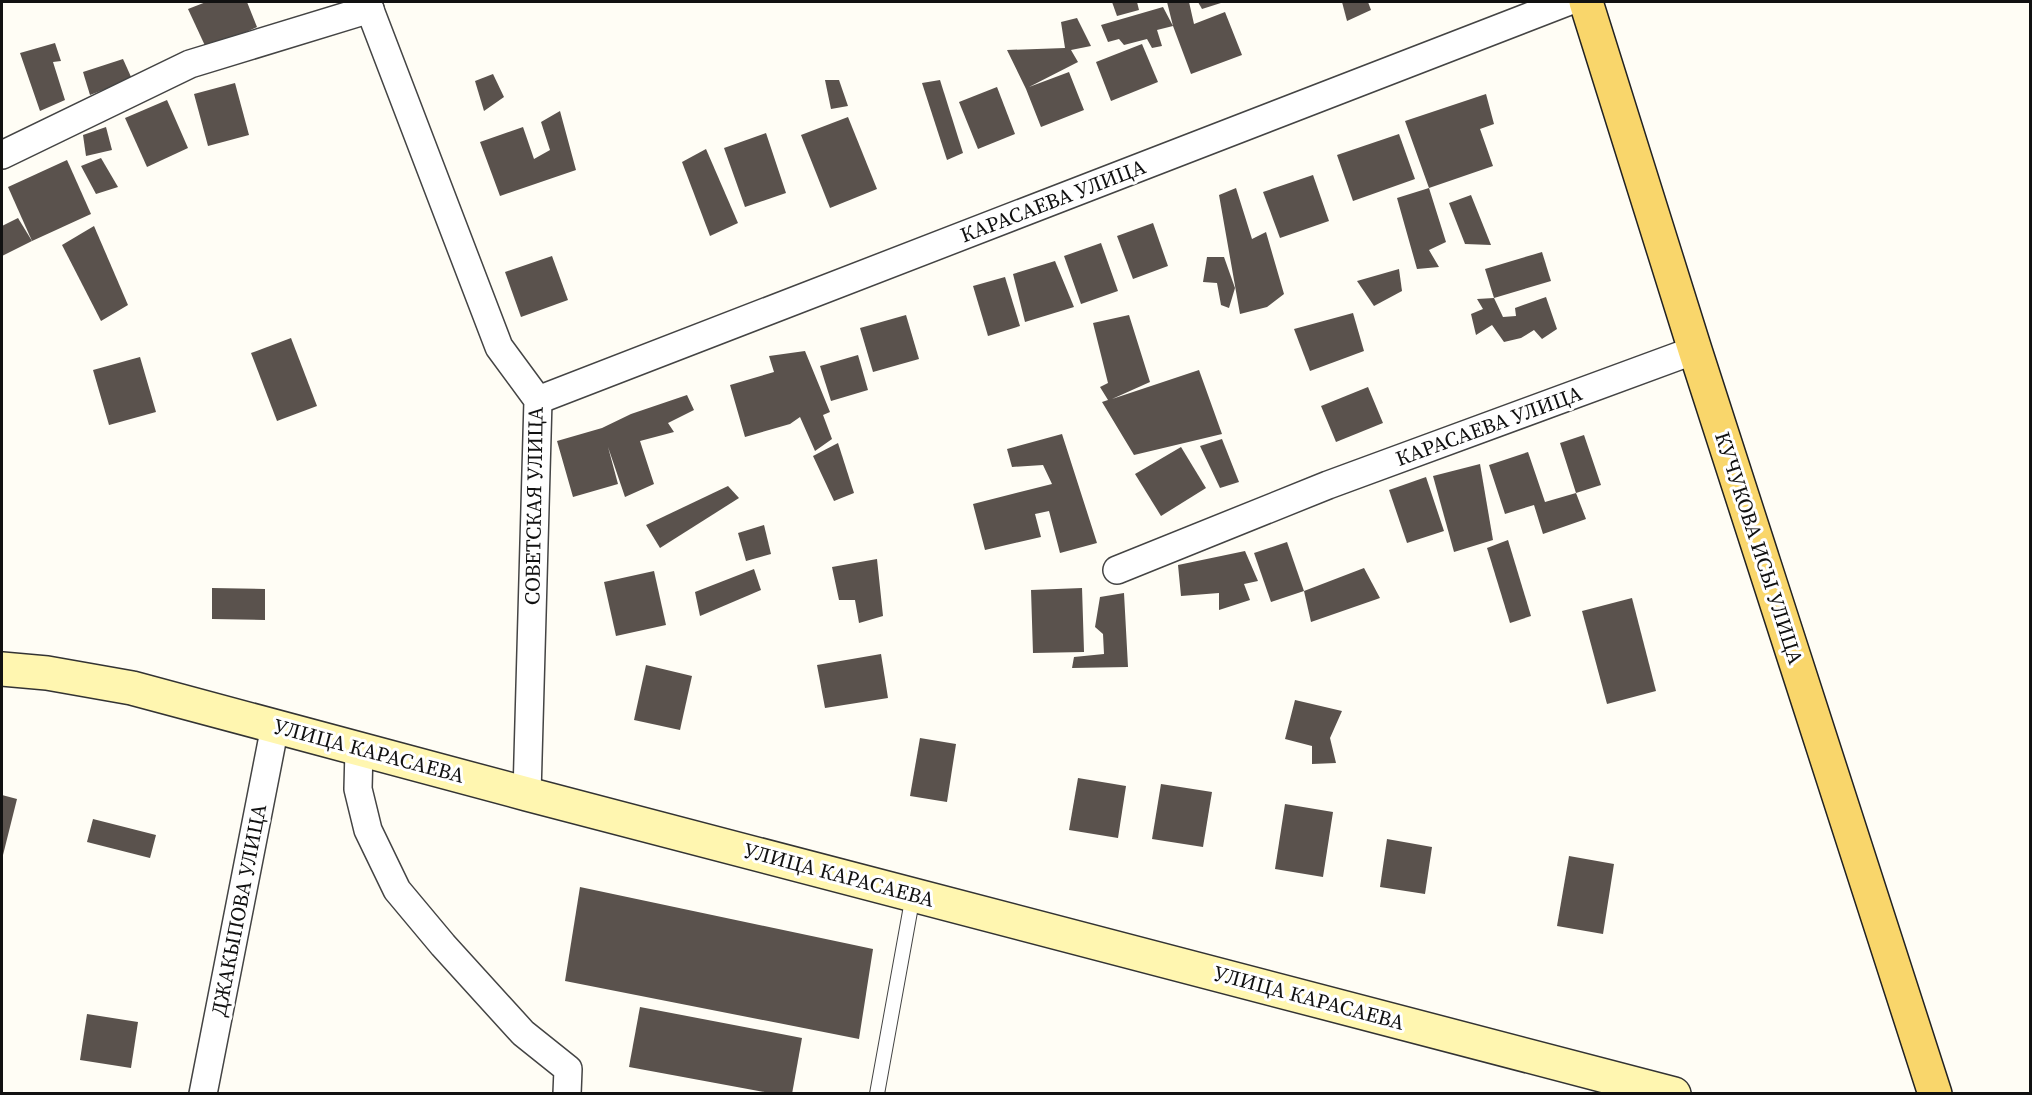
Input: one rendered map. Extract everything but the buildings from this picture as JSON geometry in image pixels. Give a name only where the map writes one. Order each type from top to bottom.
[{"type":"main road","name":"КУЧУКОВА ИСЫ УЛИЦА","points":[[1586,2],[1695,350],[1935,1094]]},
{"type":"main road","name":"УЛИЦА КАРАСАЕВА","points":[[2,669],[47,673],[132,688],[527,794],[1674,1094]]},
{"type":"street","name":"КАРАСАЕВА УЛИЦА","points":[[538,400],[1567,2]]},
{"type":"street","name":"СОВЕТСКАЯ УЛИЦА","points":[[369,5],[499,346],[538,400],[527,794]]},
{"type":"street","points":[[2,155],[189,64],[369,5]]},
{"type":"street","name":"КАРАСАЕВА УЛИЦА","points":[[1117,570],[1328,485],[1695,350]]},
{"type":"street","name":"ДЖАКЫПОВА УЛИЦА","points":[[203,1094],[275,726]]},
{"type":"street","points":[[359,749],[358,789],[368,830],[397,890],[443,945],[523,1033],[568,1069],[567,1094]]},
{"type":"lane","points":[[878,1094],[914,894]]}]
